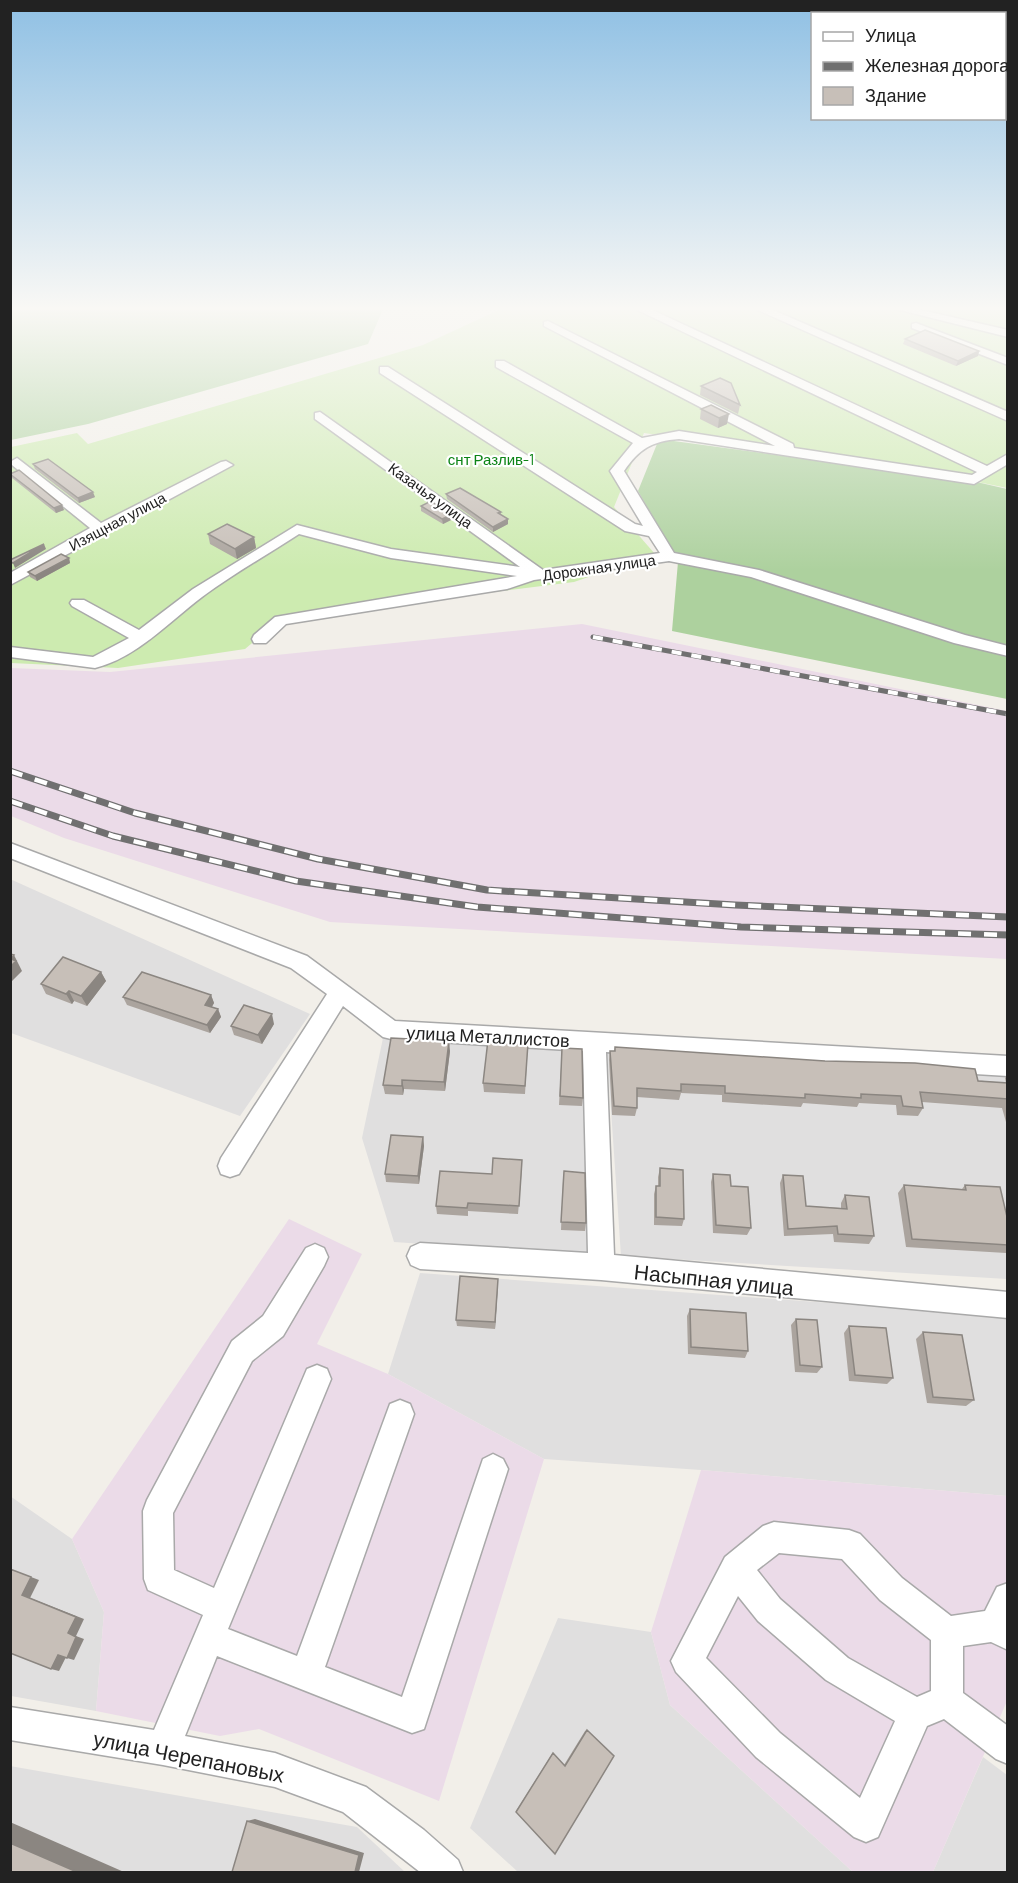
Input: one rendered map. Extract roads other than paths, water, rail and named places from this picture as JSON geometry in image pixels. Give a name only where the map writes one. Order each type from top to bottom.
[{"type":"street","points":[[423,395],[630,528],[656,533]]},
{"type":"street","points":[[555,395],[642,443],[651,437],[679,435],[974,480],[1008,458]]},
{"type":"street","points":[[687,395],[784,444],[795,454]]},
{"type":"street","points":[[825,395],[987,471]]},
{"type":"street","points":[[958,395],[1008,417]]},
{"type":"street","name":"Казачья улица","points":[[320,416],[537,576]]},
{"type":"street","name":"Дорожная улица","points":[[10,652],[95,663],[139,637],[199,591],[297,529],[391,553],[512,569],[537,576],[669,556],[617,471],[631,450],[642,443]]},
{"type":"street","points":[[17,462],[100,529]]},
{"type":"street","name":"Изящная улица","points":[[10,580],[100,529],[226,465]]},
{"type":"street","points":[[669,556],[754,573],[960,639],[1008,651]]},
{"type":"street","points":[[260,639],[281,621],[507,584],[537,576]]},
{"type":"street","points":[[78,603],[139,637]]},
{"type":"street","name":"улица Металлистов","points":[[10,850],[298,962],[392,1030],[1008,1066]]},
{"type":"street","points":[[230,1166],[340,992]]},
{"type":"street","points":[[594,1042],[601,1267]]},
{"type":"street","name":"Насыпная улица","points":[[420,1256],[601,1267],[1008,1305]]},
{"type":"street","points":[[223,1608],[159,1580],[158,1511],[242,1351],[273,1326],[315,1257]]},
{"type":"street","points":[[163,1748],[211,1638],[317,1379]]},
{"type":"street","points":[[306,1676],[400,1414]]},
{"type":"street","points":[[211,1638],[412,1717],[493,1468]]},
{"type":"street","points":[[947,1632],[891,1589],[849,1545],[774,1537],[736,1568],[687,1661],[768,1745],[866,1825],[915,1714],[947,1701]]},
{"type":"street","points":[[736,1568],[769,1610],[837,1669],[915,1714]]},
{"type":"street","points":[[947,1632],[1003,1619]]},
{"type":"street","points":[[947,1632],[947,1701]]},
{"type":"street","points":[[947,1701],[1003,1743]]},
{"type":"street","name":"улица Черепановых","points":[[10,1723],[163,1748],[275,1770],[354,1798],[412,1842],[446,1872]]},
{"type":"railway","points":[[593,637],[1008,714]]},
{"type":"railway","points":[[10,771],[135,813],[318,859],[487,890],[735,905],[1008,917]]},
{"type":"railway","points":[[10,801],[113,836],[296,881],[477,907],[741,927],[1008,935]]},
{"type":"park label","name":"снт Разлив-1","points":[[491,459]]}]
